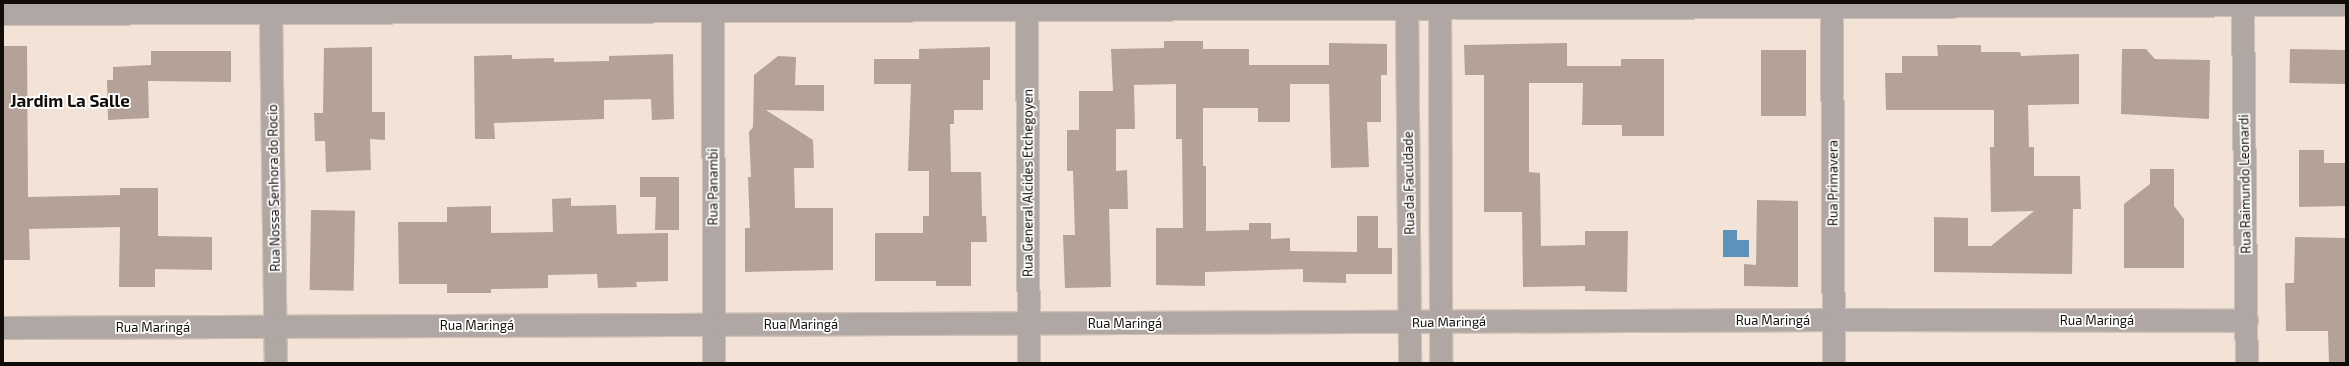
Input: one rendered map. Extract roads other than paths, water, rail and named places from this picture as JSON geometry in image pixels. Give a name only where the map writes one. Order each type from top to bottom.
[{"type":"street","name":"Rua Primavera","points":[[1832,5],[1834,363]]},
{"type":"street","name":"Rua Raimundo Leonardi","points":[[2243,5],[2247,363]]},
{"type":"street","points":[[3,14],[271,13],[413,7],[713,11],[1028,7],[2346,5]]},
{"type":"street","name":"Rua da Faculdade","points":[[1407,6],[1410,363]]},
{"type":"street","points":[[1440,6],[1441,363]]},
{"type":"street","name":"Rua General Alcides Etchegoyen","points":[[1028,7],[1029,363]]},
{"type":"street","name":"Rua Panambi","points":[[713,11],[714,363]]},
{"type":"street","name":"Rua Nossa Senhora do Rocio","points":[[271,13],[276,363]]},
{"type":"street","name":"Rua Maringá","points":[[3,328],[1834,320],[2246,321]]},
{"type":"water","points":[[1723,230],[1737,230],[1737,240],[1749,240],[1749,257],[1723,257]]},
{"type":"district","name":"Jardim La Salle","points":[[70,101]]}]
